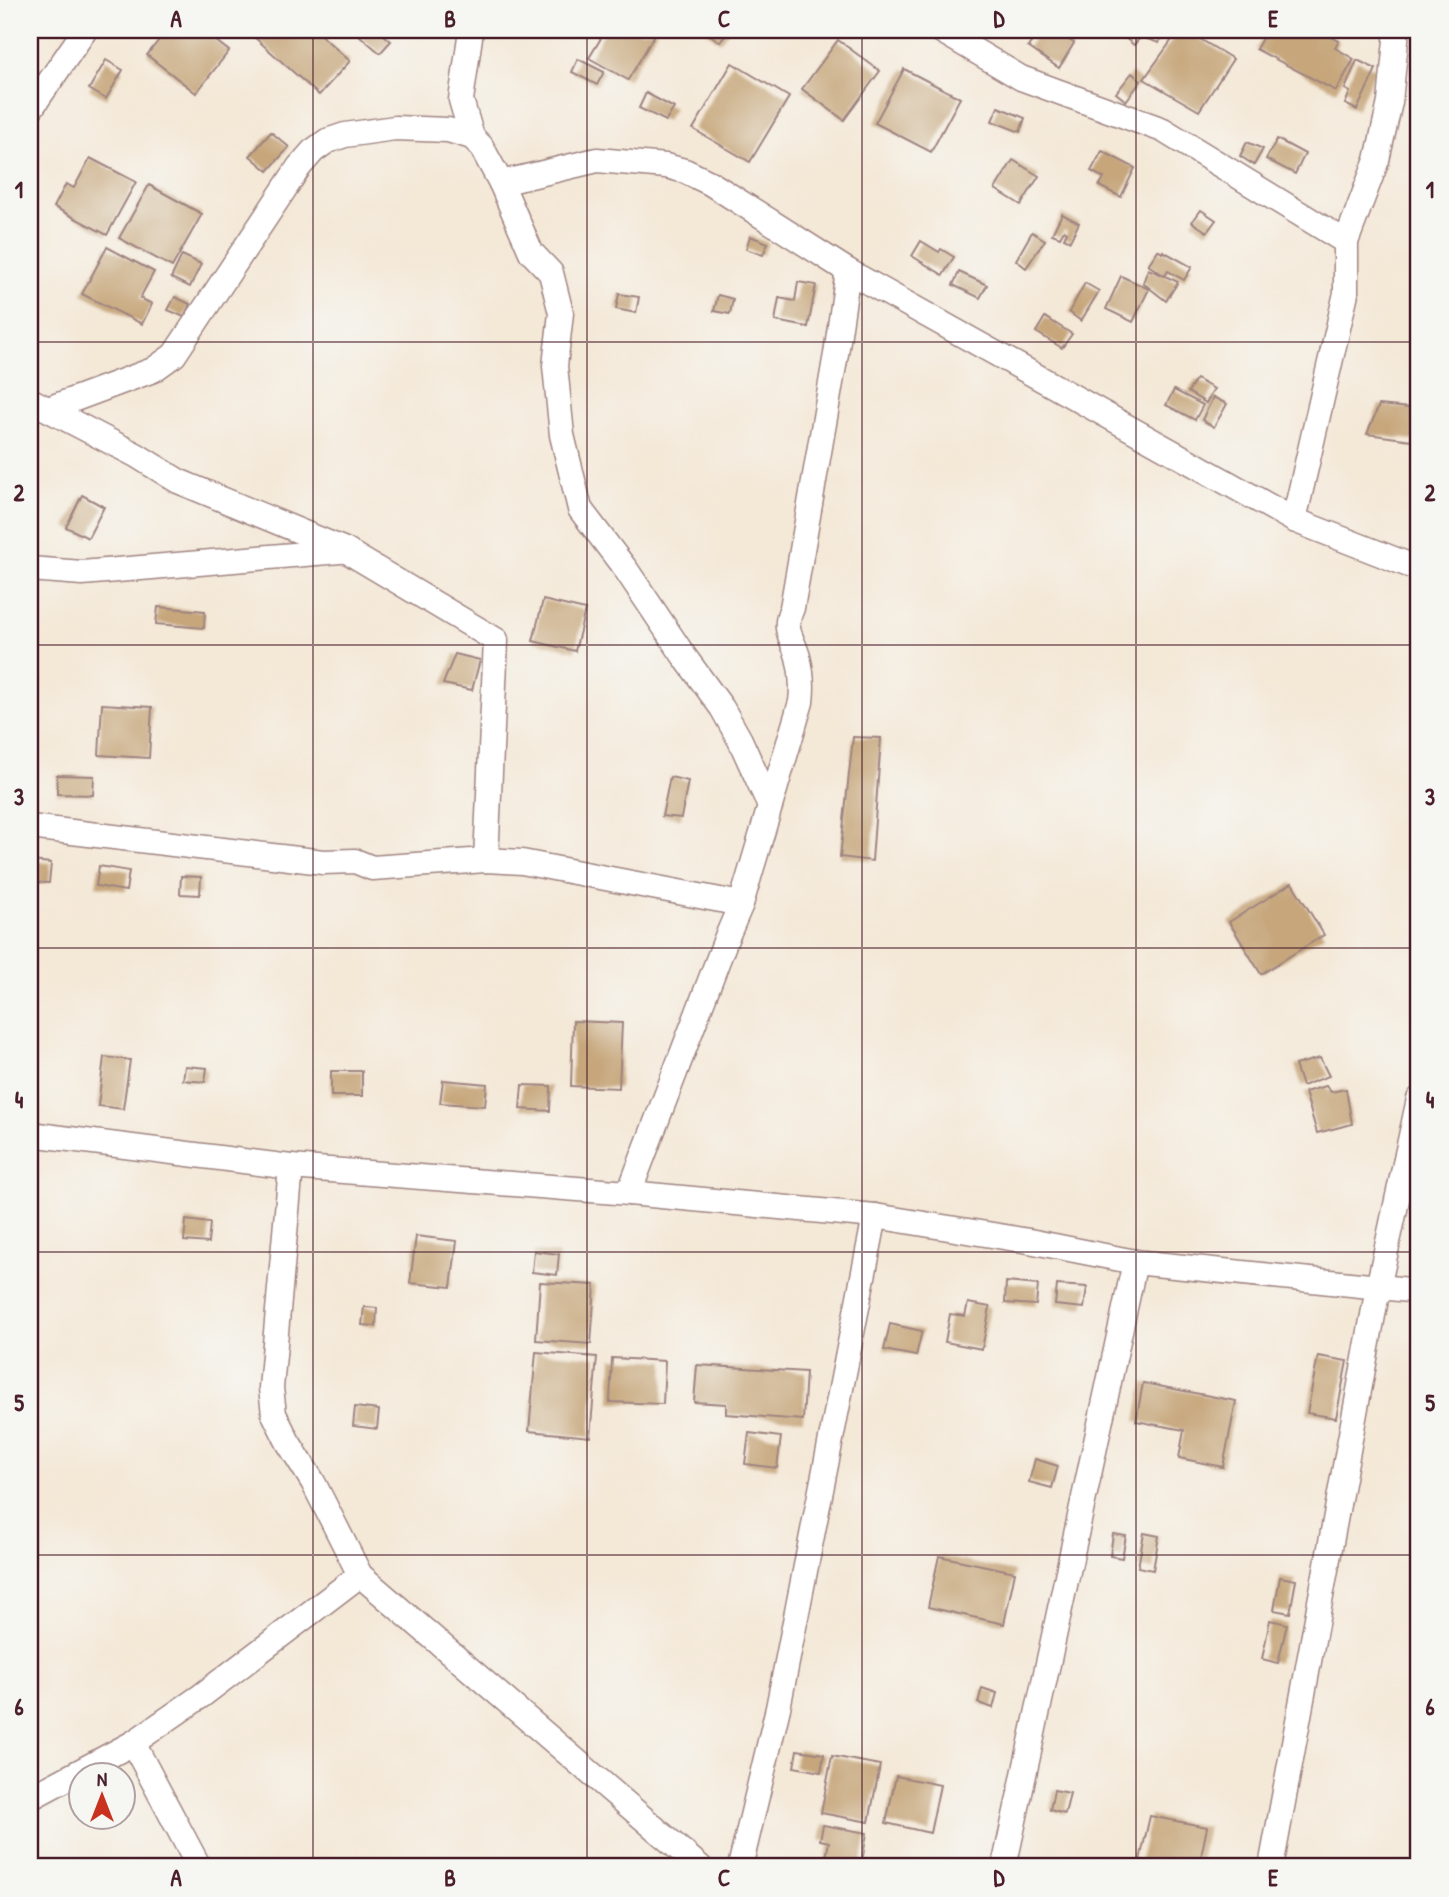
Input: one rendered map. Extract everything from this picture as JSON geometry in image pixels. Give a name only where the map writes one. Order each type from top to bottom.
[{"type":"street","points":[[30,110],[85,30]]},
{"type":"street","points":[[471,30],[461,100],[472,137],[481,146],[500,183],[531,252],[551,273],[561,313],[555,366],[562,435],[580,509],[627,571],[722,708],[771,806]]},
{"type":"street","points":[[940,30],[1021,78],[1163,130],[1346,242]]},
{"type":"street","points":[[1294,520],[1346,293],[1346,242],[1377,160],[1390,102],[1397,30]]},
{"type":"street","points":[[39,405],[153,370],[174,355],[299,167],[313,151],[327,141],[345,135],[395,128],[448,130],[472,137]]},
{"type":"street","points":[[500,183],[597,160],[666,166],[685,172],[710,183],[848,271],[1294,520],[1419,569]]},
{"type":"street","points":[[629,1193],[741,904],[801,702],[803,685],[797,654],[789,638],[788,618],[792,608],[836,354],[848,271]]},
{"type":"street","points":[[39,405],[178,481],[345,550],[496,640],[486,860]]},
{"type":"street","points":[[30,569],[82,573],[345,550]]},
{"type":"street","points":[[30,827],[323,862],[355,861],[372,868],[486,860],[522,862],[741,904]]},
{"type":"street","points":[[1271,1867],[1378,1288],[1419,1099]]},
{"type":"street","points":[[30,1134],[291,1167],[629,1193],[875,1216],[1135,1262],[1419,1291]]},
{"type":"street","points":[[291,1167],[271,1388],[274,1414],[313,1482],[360,1575],[700,1867]]},
{"type":"street","points":[[740,1867],[778,1708],[875,1216]]},
{"type":"street","points":[[1004,1867],[1135,1262]]},
{"type":"street","points":[[30,1798],[133,1743],[201,1696],[360,1575]]},
{"type":"street","points":[[133,1743],[199,1867]]},
{"type":"building","points":[[167,30],[202,30],[229,51],[196,93],[147,55]]},
{"type":"building","points":[[258,30],[315,30],[350,61],[319,95],[253,36]]},
{"type":"building","points":[[365,30],[378,30],[391,41],[380,53],[360,36]]},
{"type":"building","points":[[606,30],[657,31],[628,80],[589,58]]},
{"type":"building","points":[[703,30],[730,30],[720,42]]},
{"type":"building","points":[[1040,30],[1051,30],[1074,43],[1059,68],[1028,47]]},
{"type":"building","points":[[1129,30],[1146,30],[1134,45],[1124,37]]},
{"type":"building","points":[[1151,30],[1165,30],[1159,43],[1147,39]]},
{"type":"building","points":[[1179,30],[1185,30],[1233,59],[1199,111],[1144,79]]},
{"type":"building","points":[[1267,30],[1319,30],[1339,41],[1335,48],[1354,59],[1336,91],[1256,49]]},
{"type":"building","points":[[838,40],[880,71],[844,120],[802,89]]},
{"type":"building","points":[[578,59],[604,72],[597,85],[572,72]]},
{"type":"building","points":[[106,60],[123,70],[106,99],[89,89]]},
{"type":"building","points":[[1357,60],[1376,69],[1357,110],[1345,104],[1350,92],[1345,89]]},
{"type":"building","points":[[732,63],[789,97],[750,162],[693,129]]},
{"type":"building","points":[[904,69],[960,98],[931,152],[875,123]]},
{"type":"building","points":[[1132,73],[1141,81],[1126,101],[1116,93]]},
{"type":"building","points":[[646,93],[674,108],[666,121],[639,108]]},
{"type":"building","points":[[998,107],[1025,118],[1020,132],[992,121]]},
{"type":"building","points":[[271,132],[289,147],[268,171],[250,156]]},
{"type":"building","points":[[1277,139],[1305,154],[1295,174],[1266,159]]},
{"type":"building","points":[[1247,142],[1263,149],[1254,165],[1240,156]]},
{"type":"building","points":[[1102,151],[1135,168],[1121,197],[1099,186],[1104,178],[1091,171]]},
{"type":"building","points":[[90,158],[136,182],[107,235],[54,207],[66,184],[74,188]]},
{"type":"building","points":[[1013,160],[1039,176],[1021,205],[995,189]]},
{"type":"building","points":[[149,185],[202,214],[172,267],[119,238]]},
{"type":"building","points":[[1201,210],[1216,220],[1207,232],[1192,222]]},
{"type":"building","points":[[1062,214],[1079,223],[1070,241],[1064,238],[1067,232],[1064,230],[1060,237],[1052,234]]},
{"type":"building","points":[[1032,232],[1045,240],[1026,268],[1016,260]]},
{"type":"building","points":[[750,236],[768,243],[763,255],[746,249]]},
{"type":"building","points":[[921,241],[954,257],[943,275],[912,256]]},
{"type":"building","points":[[107,247],[154,272],[140,298],[152,304],[142,324],[82,294]]},
{"type":"building","points":[[1158,250],[1192,267],[1184,280],[1168,271],[1165,276],[1148,265]]},
{"type":"building","points":[[182,255],[201,264],[190,287],[171,278]]},
{"type":"building","points":[[1148,269],[1178,282],[1166,301],[1143,283]]},
{"type":"building","points":[[959,272],[987,285],[980,298],[953,285]]},
{"type":"building","points":[[1121,276],[1149,289],[1133,322],[1106,309]]},
{"type":"building","points":[[798,282],[816,285],[808,327],[775,321],[779,298],[795,301]]},
{"type":"building","points":[[1085,283],[1099,291],[1081,321],[1069,312]]},
{"type":"building","points":[[619,294],[639,297],[636,313],[616,309]]},
{"type":"building","points":[[718,295],[733,299],[730,314],[714,311]]},
{"type":"building","points":[[175,297],[190,304],[184,317],[168,310]]},
{"type":"building","points":[[1045,317],[1072,334],[1062,348],[1036,332]]},
{"type":"building","points":[[1196,379],[1214,389],[1206,403],[1188,392]]},
{"type":"building","points":[[1174,390],[1203,405],[1195,420],[1166,405]]},
{"type":"building","points":[[1213,397],[1227,404],[1214,427],[1202,420]]},
{"type":"building","points":[[1379,405],[1419,409],[1419,441],[1367,434]]},
{"type":"building","points":[[82,495],[104,507],[88,538],[66,527]]},
{"type":"building","points":[[543,600],[585,610],[575,651],[533,641]]},
{"type":"building","points":[[158,607],[205,611],[204,628],[156,624]]},
{"type":"building","points":[[455,654],[480,660],[472,690],[443,684]]},
{"type":"building","points":[[30,674],[37,674],[38,694],[30,694]]},
{"type":"building","points":[[102,704],[152,707],[149,758],[99,755]]},
{"type":"building","points":[[853,737],[881,738],[872,861],[840,857]]},
{"type":"building","points":[[57,775],[94,776],[93,795],[57,794]]},
{"type":"building","points":[[670,777],[688,781],[681,818],[662,816]]},
{"type":"building","points":[[30,861],[51,863],[49,883],[30,882]]},
{"type":"building","points":[[99,866],[129,871],[126,891],[96,886]]},
{"type":"building","points":[[181,876],[201,877],[200,895],[180,894]]},
{"type":"building","points":[[1292,883],[1324,935],[1261,974],[1229,922]]},
{"type":"building","points":[[573,1021],[622,1023],[619,1088],[571,1086]]},
{"type":"building","points":[[104,1057],[130,1060],[123,1109],[98,1106]]},
{"type":"building","points":[[1320,1058],[1329,1076],[1302,1086],[1295,1065]]},
{"type":"building","points":[[185,1066],[207,1068],[205,1082],[183,1080]]},
{"type":"building","points":[[331,1071],[362,1071],[362,1096],[331,1096]]},
{"type":"building","points":[[443,1080],[487,1084],[485,1106],[440,1103]]},
{"type":"building","points":[[522,1085],[551,1086],[550,1111],[520,1109]]},
{"type":"building","points":[[1326,1086],[1331,1092],[1346,1089],[1352,1124],[1317,1133],[1305,1092]]},
{"type":"building","points":[[186,1220],[210,1223],[208,1243],[184,1241]]},
{"type":"building","points":[[416,1236],[457,1241],[451,1287],[410,1283]]},
{"type":"building","points":[[534,1251],[559,1254],[557,1275],[532,1272]]},
{"type":"building","points":[[540,1282],[595,1285],[591,1344],[536,1340]]},
{"type":"building","points":[[1006,1282],[1038,1285],[1036,1305],[1005,1303]]},
{"type":"building","points":[[1057,1285],[1087,1287],[1084,1308],[1055,1305]]},
{"type":"building","points":[[968,1303],[990,1307],[982,1349],[945,1342],[950,1314],[965,1316]]},
{"type":"building","points":[[364,1307],[377,1308],[376,1326],[362,1325]]},
{"type":"building","points":[[890,1324],[922,1331],[916,1356],[884,1350]]},
{"type":"building","points":[[536,1352],[597,1357],[590,1437],[529,1431]]},
{"type":"building","points":[[1318,1356],[1347,1361],[1336,1418],[1307,1413]]},
{"type":"building","points":[[612,1358],[665,1361],[663,1404],[610,1402]]},
{"type":"building","points":[[697,1365],[806,1372],[803,1420],[726,1414],[726,1404],[694,1402]]},
{"type":"building","points":[[1143,1383],[1236,1401],[1223,1467],[1179,1458],[1184,1430],[1136,1421]]},
{"type":"building","points":[[355,1407],[379,1410],[377,1429],[353,1426]]},
{"type":"building","points":[[749,1433],[781,1437],[777,1468],[745,1464]]},
{"type":"building","points":[[1035,1459],[1058,1466],[1052,1488],[1029,1482]]},
{"type":"building","points":[[1144,1533],[1159,1536],[1153,1570],[1138,1567]]},
{"type":"building","points":[[1113,1534],[1126,1536],[1122,1558],[1110,1556]]},
{"type":"building","points":[[939,1556],[1015,1572],[1004,1624],[928,1607]]},
{"type":"building","points":[[1280,1577],[1296,1580],[1290,1613],[1274,1610]]},
{"type":"building","points":[[1270,1620],[1287,1624],[1278,1663],[1262,1659]]},
{"type":"building","points":[[982,1688],[997,1693],[993,1708],[978,1703]]},
{"type":"building","points":[[797,1750],[824,1754],[821,1772],[794,1767]]},
{"type":"building","points":[[832,1756],[880,1765],[869,1822],[821,1813]]},
{"type":"building","points":[[896,1776],[940,1785],[930,1833],[886,1823]]},
{"type":"building","points":[[1054,1790],[1070,1793],[1065,1814],[1050,1810]]},
{"type":"building","points":[[1150,1816],[1207,1827],[1199,1867],[1176,1867],[1140,1860]]},
{"type":"building","points":[[823,1825],[867,1833],[861,1867],[824,1867],[829,1842],[820,1840]]}]
